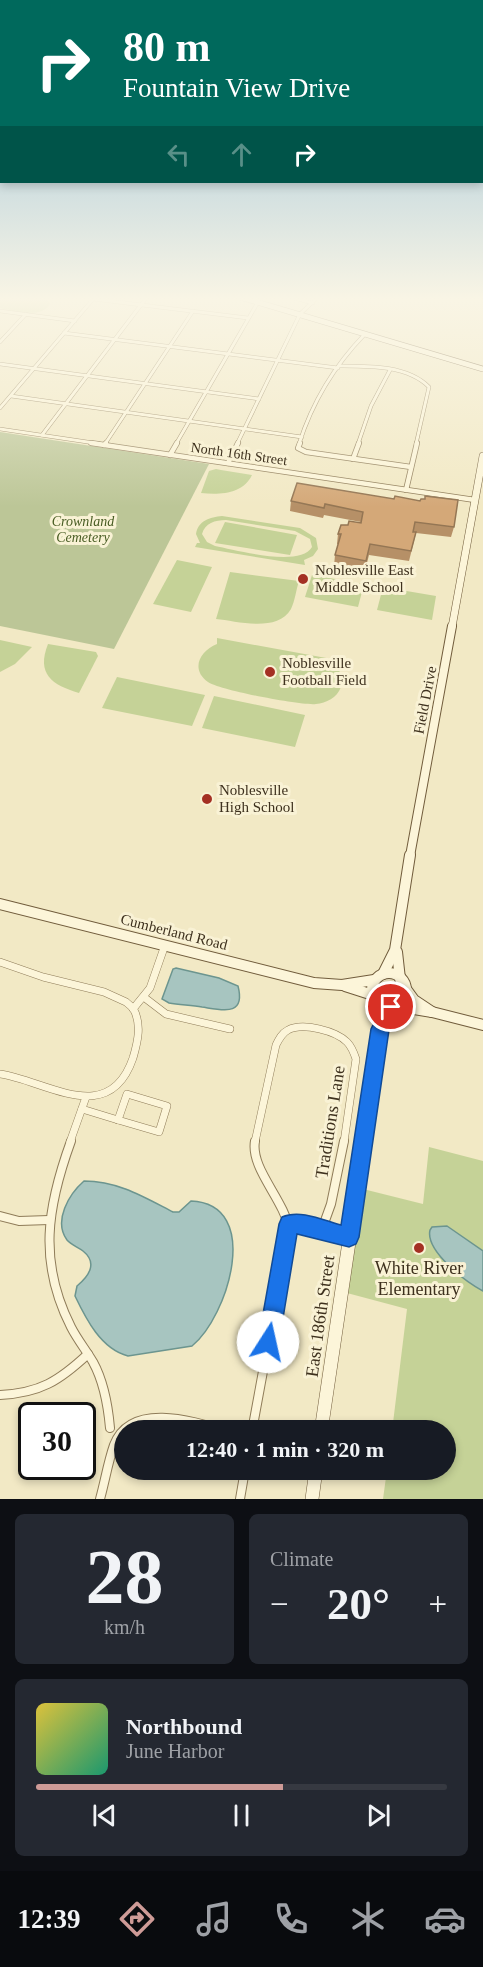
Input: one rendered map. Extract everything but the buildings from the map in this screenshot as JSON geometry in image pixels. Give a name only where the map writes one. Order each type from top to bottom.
[{"type":"street","points":[[25,367],[259,399]]},
{"type":"street","points":[[42,435],[94,367]]},
{"type":"street","points":[[105,445],[156,367]]},
{"type":"street","points":[[170,455],[221,367]]},
{"type":"street","points":[[228,463],[275,367]]},
{"type":"street","points":[[406,490],[428,393],[427,383],[420,378],[390,370],[339,367],[311,414],[298,447],[301,450],[411,467]]},
{"type":"street","points":[[0,408],[34,368]]},
{"type":"street","points":[[353,459],[370,406],[390,370]]},
{"type":"street","points":[[11,396],[302,437]]},
{"type":"street","name":"North 16th Street","points":[[0,429],[475,500]]},
{"type":"street","name":"Field Drive","points":[[395,949],[483,459]]},
{"type":"street","name":"Cumberland Road","points":[[0,904],[314,983],[342,985],[379,977]]},
{"type":"street","points":[[133,1009],[146,998],[165,945]]},
{"type":"street","points":[[395,949],[391,963],[372,984],[374,998],[394,1007],[432,1012],[483,1025]]},
{"type":"street","points":[[395,949],[398,956],[400,979],[414,1000],[432,1012]]},
{"type":"street","points":[[0,962],[49,979],[118,997],[133,1009],[137,1017],[138,1031],[129,1067],[111,1088],[97,1095],[86,1097],[0,1074]]},
{"type":"street","points":[[379,977],[400,979]]},
{"type":"street","name":"Cumberland Road","points":[[342,985],[374,998]]},
{"type":"street","points":[[394,1007],[404,999],[406,989]]},
{"type":"street","points":[[146,998],[166,1014],[230,1029]]},
{"type":"street","name":"East 186th Street","points":[[323,1420],[380,1029],[374,998]]},
{"type":"street","name":"East 186th Street","points":[[380,1029],[394,1007]]},
{"type":"street","name":"Traditions Lane","points":[[289,1224],[256,1160],[254,1145],[276,1046],[284,1032],[298,1026],[342,1036],[351,1046],[356,1059],[342,1155],[331,1204],[322,1229]]},
{"type":"street","points":[[82,1109],[118,1120],[159,1132],[167,1106],[127,1094],[118,1120]]},
{"type":"street","points":[[86,1097],[60,1167],[49,1220],[51,1271],[67,1319],[105,1388],[110,1428]]},
{"type":"street","points":[[0,1216],[19,1221],[49,1220]]},
{"type":"street","points":[[254,1420],[289,1224],[322,1229],[349,1237]]},
{"type":"street","points":[[0,1395],[21,1395],[48,1387],[68,1373],[88,1354]]},
{"type":"street","points":[[142,1420],[147,1418],[194,1420]]},
{"type":"street","points":[[100,1499],[114,1446]]},
{"type":"street","points":[[240,1499],[243,1480]]},
{"type":"street","points":[[312,1499],[315,1480]]},
{"type":"green space","name":"Crownland Cemetery","points":[[0,432],[209,464],[114,649],[0,626]]},
{"type":"green space","points":[[216,469],[252,475],[237,490],[216,494],[201,493],[209,471]]},
{"type":"green space","points":[[222,516],[300,528],[316,538],[318,549],[313,556],[304,560],[305,565],[195,547],[197,543],[200,543],[196,534],[199,526],[205,520]],"holes":[[[226,520],[295,531],[310,539],[312,547],[305,553],[282,557],[252,554],[215,546],[207,542],[202,534],[205,527],[211,523]]]},
{"type":"green space","points":[[225,522],[297,535],[290,555],[215,543]]},
{"type":"green space","points":[[177,560],[212,567],[191,612],[153,604]]},
{"type":"green space","points":[[230,572],[299,581],[291,609],[285,616],[267,623],[256,624],[216,619]]},
{"type":"green space","points":[[312,575],[364,584],[358,607],[305,597]]},
{"type":"green space","points":[[383,587],[436,596],[432,620],[377,610]]},
{"type":"green space","points":[[217,638],[348,662],[346,668],[336,666],[342,676],[341,687],[334,697],[327,701],[308,704],[261,697],[215,685],[203,677],[198,666],[206,651],[217,644]]},
{"type":"green space","points":[[0,640],[32,647],[15,664],[0,672]]},
{"type":"green space","points":[[48,644],[96,652],[98,656],[79,693],[54,682],[45,671],[45,654]]},
{"type":"green space","points":[[117,677],[205,695],[192,726],[102,708]]},
{"type":"green space","points":[[214,696],[305,715],[295,747],[202,728]]},
{"type":"green space","name":"White River Elementary","points":[[429,1147],[483,1161],[483,1499],[383,1499],[386,1480],[456,1480],[456,1420],[393,1420],[407,1309],[347,1293],[363,1189],[423,1204]]},
{"type":"water","points":[[173,969],[219,978],[238,986],[239,1003],[235,1007],[224,1010],[169,1003],[162,999]]},
{"type":"water","points":[[84,1181],[119,1187],[173,1212],[179,1212],[191,1201],[213,1207],[227,1221],[232,1241],[232,1264],[226,1288],[217,1312],[205,1332],[192,1346],[128,1356],[110,1347],[89,1323],[75,1296],[77,1286],[88,1274],[90,1260],[83,1251],[67,1240],[62,1225],[62,1216],[68,1200]]},
{"type":"water","points":[[447,1226],[483,1251],[483,1291],[448,1265],[434,1247],[430,1238],[430,1230],[432,1227]]},
{"type":"place","name":"Noblesville East Middle School","points":[[303,579]]},
{"type":"place","name":"Noblesville Football Field","points":[[270,672]]},
{"type":"place","name":"Noblesville High School","points":[[207,799]]},
{"type":"place","name":"White River Elementary","points":[[419,1248]]},
{"type":"route","points":[[268,1342],[289,1224],[301,1224],[349,1237],[380,1029],[391,1007]]}]
